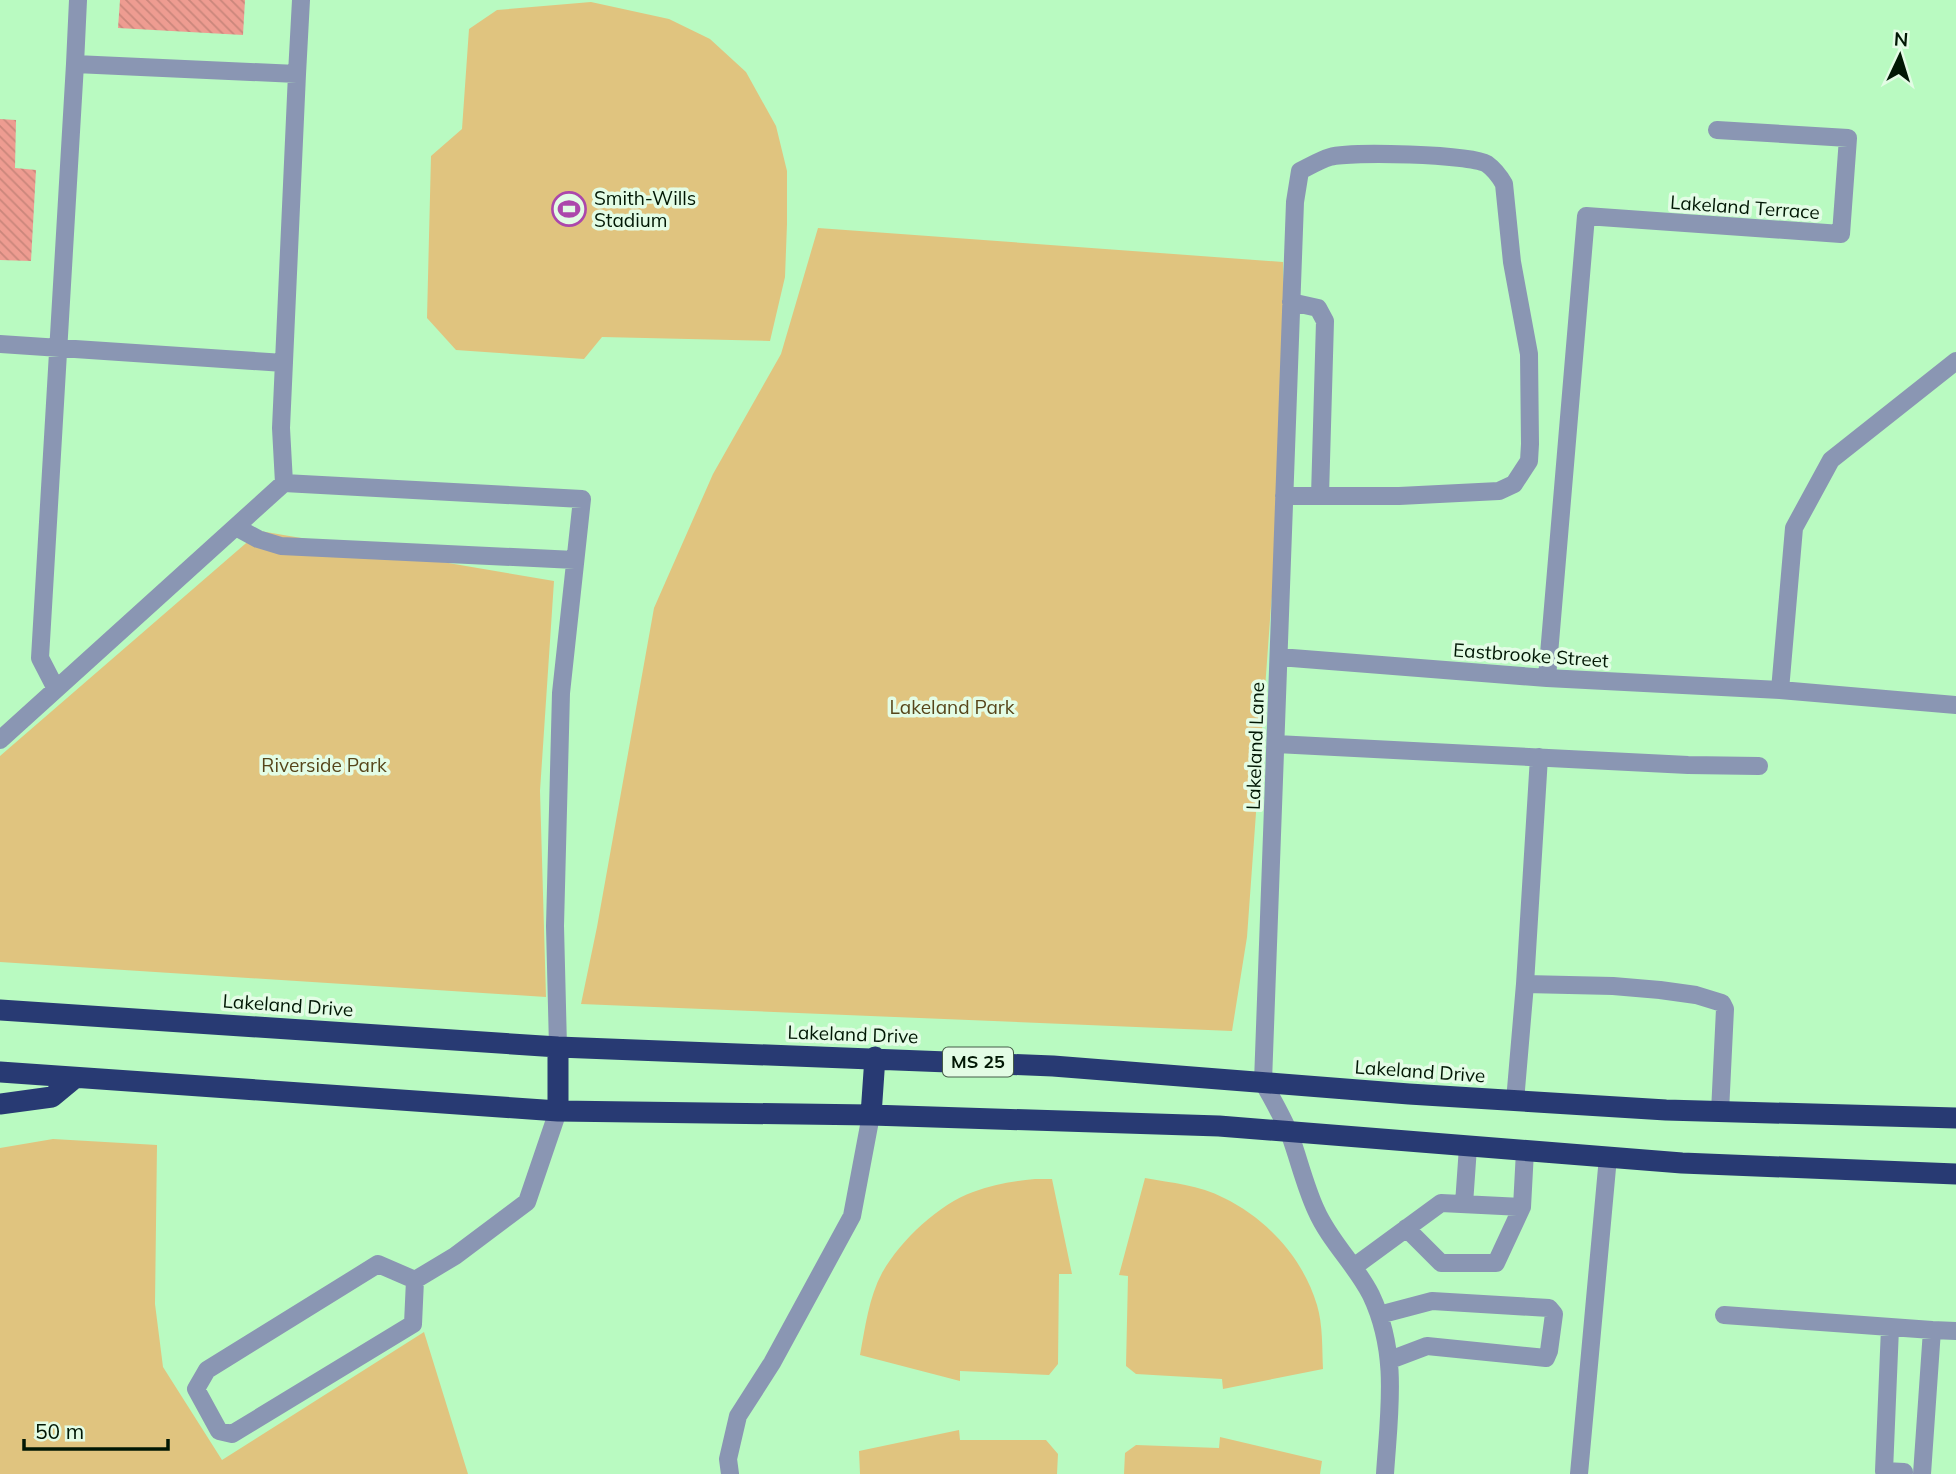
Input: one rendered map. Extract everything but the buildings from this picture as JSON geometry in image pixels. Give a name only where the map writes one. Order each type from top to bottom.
[{"type":"highway","name":"Lakeland Drive","points":[[0,1010],[558,1047],[1053,1066],[1515,1101],[1720,1112],[1956,1118]]},
{"type":"highway","points":[[558,1047],[558,1111]]},
{"type":"highway","points":[[871,1115],[875,1058]]},
{"type":"highway","points":[[0,1072],[558,1111],[871,1115],[1219,1126],[1682,1163],[1956,1174]]},
{"type":"highway","points":[[0,1104],[52,1097],[75,1077]]},
{"type":"street","points":[[56,689],[40,658],[78,0]]},
{"type":"street","points":[[284,483],[281,428],[301,0]]},
{"type":"street","points":[[75,64],[297,74]]},
{"type":"street","name":"Lakeland Terrace","points":[[1547,678],[1586,216],[1841,234],[1848,138],[1717,130]]},
{"type":"street","name":"Lakeland Lane","points":[[1320,496],[1399,496],[1499,491],[1514,484],[1529,461],[1529,354],[1512,262],[1504,184],[1486,163],[1467,158],[1353,154],[1331,157],[1300,171],[1297,182],[1293,226],[1263,1082],[1289,1132],[1301,1173],[1317,1212],[1328,1233],[1354,1266],[1379,1315]]},
{"type":"street","points":[[1284,496],[1320,496],[1325,321],[1318,308],[1291,302]]},
{"type":"street","points":[[0,344],[284,363]]},
{"type":"street","points":[[1780,690],[1794,528],[1831,460],[1956,361]]},
{"type":"street","points":[[0,740],[284,483],[582,499],[561,693],[555,926],[558,1047]]},
{"type":"street","points":[[236,527],[258,539],[281,546],[575,560]]},
{"type":"street","name":"Eastbrooke Street","points":[[1279,657],[1547,678],[1780,690],[1956,705]]},
{"type":"street","points":[[1276,744],[1759,766]]},
{"type":"street","points":[[1515,1101],[1539,757]]},
{"type":"street","points":[[1525,984],[1660,990],[1696,995],[1722,1003],[1725,1009],[1720,1112]]},
{"type":"street","points":[[415,1280],[455,1256],[527,1202],[558,1111]]},
{"type":"street","points":[[730,1474],[728,1459],[738,1416],[772,1363],[852,1216],[871,1115]]},
{"type":"street","points":[[1464,1204],[1468,1147]]},
{"type":"street","points":[[1406,1228],[1441,1263],[1496,1263],[1522,1207],[1525,1151]]},
{"type":"street","points":[[1579,1474],[1608,1157]]},
{"type":"street","points":[[1354,1266],[1441,1203],[1522,1207]]},
{"type":"street","points":[[378,1264],[415,1280],[413,1324],[232,1434],[219,1431],[196,1389],[207,1370],[378,1264]]},
{"type":"street","points":[[1390,1360],[1427,1346],[1546,1358],[1554,1314],[1549,1308],[1432,1301],[1379,1315],[1390,1360],[1385,1474],[1398,1474]]},
{"type":"street","points":[[1724,1315],[1956,1331]]},
{"type":"street","points":[[1890,1328],[1884,1471],[1913,1474],[1932,1330]]},
{"type":"green space","name":"Smith-Wills Stadium","points":[[591,2],[669,19],[710,39],[746,72],[776,126],[787,171],[787,224],[785,277],[770,341],[602,337],[584,359],[456,350],[427,318],[431,156],[462,129],[469,29],[497,10]]},
{"type":"green space","name":"Lakeland Park","points":[[818,228],[1283,262],[1286,464],[1271,606],[1247,937],[1232,1031],[581,1004],[654,608],[713,474],[781,354]]},
{"type":"green space","name":"Riverside Park","points":[[260,531],[554,581],[540,791],[546,997],[0,962],[0,756]]},
{"type":"green space","points":[[53,1139],[157,1145],[155,1304],[163,1367],[222,1460],[424,1332],[468,1474],[0,1474],[0,1148]]},
{"type":"green space","points":[[1145,1178],[1195,1187],[1215,1194],[1240,1207],[1269,1229],[1293,1256],[1311,1288],[1319,1313],[1323,1369],[1223,1389],[1222,1379],[1136,1374],[1126,1366],[1128,1276],[1119,1275]]},
{"type":"green space","points":[[1052,1179],[1072,1274],[1059,1274],[1058,1364],[1049,1375],[960,1371],[960,1381],[860,1355],[868,1313],[878,1282],[890,1261],[910,1236],[934,1214],[960,1198],[996,1185]]},
{"type":"green space","points":[[959,1430],[960,1440],[1046,1440],[1058,1454],[1057,1474],[860,1474],[859,1451]]},
{"type":"green space","points":[[1220,1437],[1322,1461],[1320,1474],[1124,1474],[1125,1453],[1136,1445],[1219,1448]]},
{"type":"place","name":"Smith-Wills Stadium","points":[[569,209]]}]
